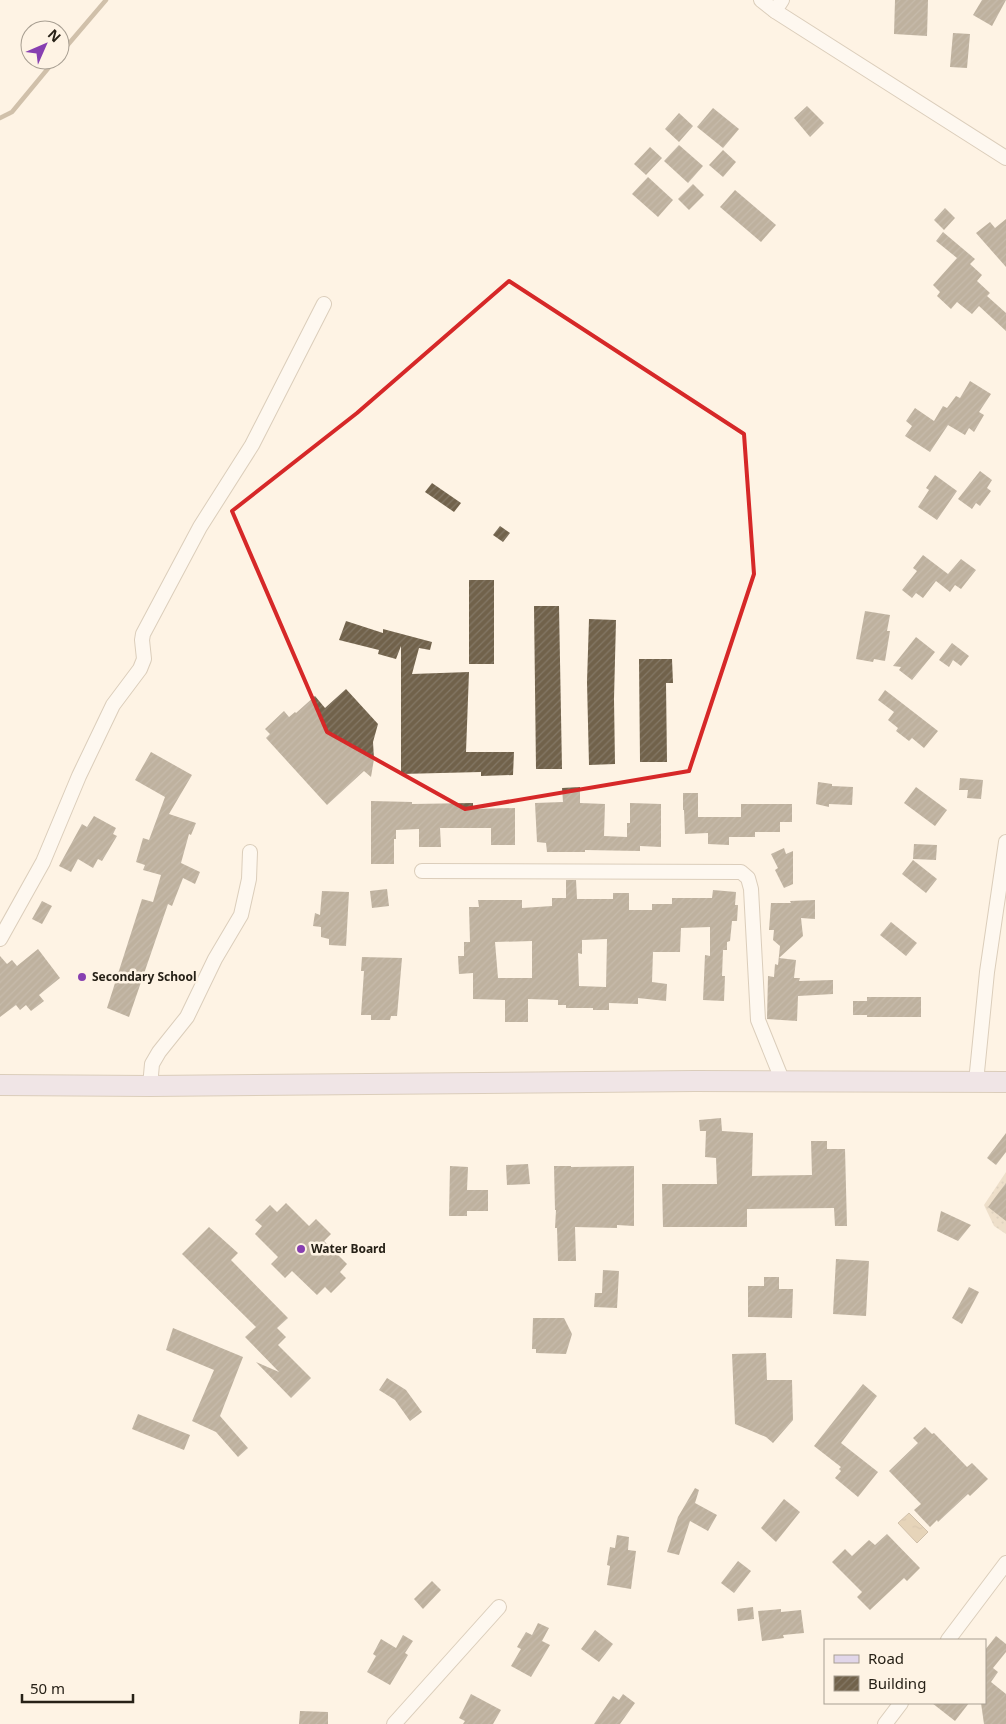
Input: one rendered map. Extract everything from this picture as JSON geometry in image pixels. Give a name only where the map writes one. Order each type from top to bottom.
[{"type":"main road","points":[[0,1085],[150,1086],[675,1081],[1006,1082]]},
{"type":"street","points":[[761,0],[778,6],[1006,158]]},
{"type":"street","points":[[0,939],[44,862],[79,776],[113,705],[140,669],[144,659],[143,634],[200,527],[252,445],[324,304]]},
{"type":"street","points":[[976,1082],[988,972],[1006,842]]},
{"type":"street","points":[[150,1086],[152,1064],[159,1052],[187,1017],[215,959],[242,915],[249,879],[250,852]]},
{"type":"street","points":[[422,871],[741,872],[748,878],[751,889],[758,1020],[783,1082]]},
{"type":"street","points":[[949,1639],[1006,1563]]},
{"type":"street","points":[[394,1724],[499,1607]]},
{"type":"street","points":[[885,1724],[900,1704]]},
{"type":"highlighted area","points":[[509,281],[744,434],[754,574],[689,771],[465,809],[327,732],[232,511],[357,413]]},
{"type":"shaded area","points":[[1006,1172],[1006,1234],[994,1226],[984,1205]]},
{"type":"water","points":[[909,1513],[928,1532],[917,1543],[898,1523]]},
{"type":"building","points":[[895,0],[928,0],[927,36],[894,34]]},
{"type":"building","points":[[982,0],[1006,0],[992,26],[973,15]]},
{"type":"building","points":[[953,33],[970,34],[967,68],[950,67]]},
{"type":"building","points":[[807,106],[824,123],[810,137],[794,118]]},
{"type":"building","points":[[713,108],[739,129],[723,148],[697,127]]},
{"type":"building","points":[[679,113],[693,126],[679,142],[665,129]]},
{"type":"building","points":[[679,145],[703,166],[688,183],[664,161]]},
{"type":"building","points":[[650,147],[662,158],[646,175],[634,164]]},
{"type":"building","points":[[723,150],[736,162],[723,177],[709,165]]},
{"type":"building","points":[[648,177],[673,200],[658,217],[632,194]]},
{"type":"building","points":[[693,184],[704,195],[689,210],[678,199]]},
{"type":"building","points":[[735,190],[776,225],[761,242],[720,207]]},
{"type":"building","points":[[945,208],[955,218],[944,230],[934,220]]},
{"type":"building","points":[[1006,219],[1006,267],[976,233],[990,222],[995,228]]},
{"type":"building","points":[[943,232],[975,259],[970,264],[982,275],[977,281],[990,293],[987,296],[1006,313],[1006,331],[979,306],[972,314],[957,302],[951,309],[937,296],[940,292],[933,285],[957,258],[936,241]]},
{"type":"building","points":[[970,381],[991,394],[979,412],[984,415],[974,432],[969,428],[965,435],[948,425],[930,452],[905,436],[912,426],[906,421],[915,408],[934,421],[943,406],[947,408],[956,396],[960,398]]},
{"type":"building","points":[[980,471],[992,480],[987,488],[991,491],[980,506],[976,503],[972,509],[958,499]]},
{"type":"building","points":[[935,475],[957,491],[937,520],[918,507],[929,490],[926,488]]},
{"type":"building","points":[[432,483],[461,503],[454,512],[425,492]]},
{"type":"building","points":[[500,526],[510,533],[503,542],[493,535]]},
{"type":"building","points":[[923,555],[948,574],[961,559],[976,570],[961,589],[955,585],[950,592],[936,581],[923,598],[916,593],[912,598],[902,590],[917,571],[913,568]]},
{"type":"building","points":[[469,580],[494,580],[494,664],[469,664]]},
{"type":"building","points":[[534,606],[559,606],[562,769],[536,769]]},
{"type":"building","points":[[865,611],[890,615],[887,631],[890,631],[885,661],[874,659],[873,662],[856,659]]},
{"type":"building","points":[[589,619],[616,620],[615,764],[589,765],[587,682]]},
{"type":"building","points":[[346,621],[383,633],[383,629],[432,642],[430,650],[419,648],[412,674],[469,672],[466,752],[514,752],[513,775],[481,776],[481,772],[401,774],[401,646],[396,659],[378,654],[379,650],[339,640]]},
{"type":"building","points":[[916,637],[935,652],[912,680],[899,670],[901,667],[893,666]]},
{"type":"building","points":[[952,643],[969,656],[961,666],[953,660],[949,667],[939,660]]},
{"type":"building","points":[[639,659],[672,659],[673,683],[666,683],[667,762],[640,762]]},
{"type":"building","points":[[346,689],[378,724],[373,742],[374,759],[371,777],[364,771],[327,805],[266,738],[270,734],[265,729],[284,711],[289,717],[315,696],[325,708]]},
{"type":"building","points":[[885,690],[938,731],[924,748],[912,738],[909,741],[896,731],[898,728],[888,720],[894,712],[878,700]]},
{"type":"building","points":[[151,752],[192,775],[169,814],[196,823],[191,835],[189,834],[181,863],[200,872],[195,884],[183,878],[172,906],[168,904],[129,1017],[107,1008],[142,899],[153,902],[161,875],[143,870],[145,865],[136,862],[143,838],[149,840],[165,797],[135,780]]},
{"type":"building","points":[[960,778],[983,780],[981,799],[967,798],[968,790],[959,790]]},
{"type":"building","points":[[818,782],[832,784],[832,786],[853,787],[852,805],[829,804],[829,807],[816,804]]},
{"type":"building","points":[[580,787],[580,803],[605,804],[604,836],[627,837],[627,823],[630,823],[630,803],[661,804],[661,847],[640,846],[640,851],[585,850],[585,852],[547,852],[546,843],[537,842],[535,803],[563,802],[562,788]]},
{"type":"building","points":[[916,787],[947,810],[935,826],[904,803]]},
{"type":"building","points":[[683,793],[698,793],[698,817],[741,817],[741,804],[792,804],[792,822],[780,822],[780,832],[755,832],[755,837],[729,837],[729,845],[708,844],[708,833],[685,834]]},
{"type":"building","points":[[371,801],[412,802],[412,804],[473,803],[473,809],[515,808],[515,845],[491,845],[491,828],[440,828],[441,847],[419,847],[419,829],[396,830],[394,864],[371,864]]},
{"type":"building","points":[[94,816],[116,828],[113,834],[117,836],[102,861],[98,859],[93,868],[78,859],[71,872],[59,866],[82,824],[87,827]]},
{"type":"building","points":[[914,844],[937,845],[936,860],[913,859]]},
{"type":"building","points":[[784,848],[786,854],[793,851],[793,884],[784,888],[775,870],[778,868],[771,854]]},
{"type":"building","points":[[913,860],[937,879],[926,893],[902,874]]},
{"type":"building","points":[[566,880],[576,880],[577,899],[613,899],[613,893],[629,893],[629,910],[652,910],[652,904],[672,904],[672,898],[712,898],[713,890],[736,892],[735,905],[738,905],[737,921],[732,921],[730,941],[727,942],[727,950],[723,950],[722,976],[725,976],[724,1001],[703,1000],[705,955],[710,956],[710,927],[681,928],[680,952],[653,952],[652,982],[667,984],[666,1001],[638,998],[638,1004],[609,1003],[609,1010],[593,1010],[593,1008],[566,1008],[566,1005],[558,1005],[558,1000],[528,999],[528,1022],[505,1022],[505,1000],[473,999],[473,973],[459,974],[458,956],[464,956],[464,942],[470,942],[469,907],[479,907],[478,900],[522,900],[522,908],[552,906],[552,898],[566,898]],"holes":[[[607,939],[606,987],[579,986],[578,953],[582,954],[582,940]],[[532,941],[532,978],[498,978],[495,942]]]},
{"type":"building","points":[[387,889],[389,906],[372,908],[370,891]]},
{"type":"building","points":[[322,891],[349,892],[346,946],[329,945],[329,939],[321,937],[321,927],[313,926],[315,913],[320,915]]},
{"type":"building","points":[[815,900],[815,919],[801,918],[803,936],[779,958],[796,960],[794,978],[800,978],[799,981],[833,980],[833,994],[798,996],[797,1021],[767,1019],[768,976],[774,977],[775,964],[778,965],[780,946],[773,940],[774,930],[769,930],[771,903]]},
{"type":"building","points":[[42,901],[52,906],[42,924],[32,919]]},
{"type":"building","points":[[891,922],[917,943],[906,956],[880,935]]},
{"type":"building","points":[[38,949],[60,978],[39,995],[44,1001],[31,1011],[26,1005],[20,1010],[16,1005],[0,1017],[0,956],[7,964],[12,960],[17,966]]},
{"type":"building","points":[[362,957],[402,958],[397,1016],[391,1016],[390,1020],[371,1020],[371,1015],[361,1015],[364,971],[361,971]]},
{"type":"building","points":[[867,997],[921,997],[921,1017],[867,1017],[867,1015],[853,1015],[853,1001],[867,1001]]},
{"type":"building","points":[[721,1118],[722,1131],[753,1133],[752,1176],[812,1175],[811,1141],[827,1141],[827,1149],[845,1149],[847,1226],[835,1226],[834,1208],[747,1209],[747,1227],[663,1227],[662,1184],[717,1184],[716,1158],[705,1157],[706,1131],[700,1131],[699,1120]]},
{"type":"building","points":[[1006,1133],[1006,1152],[996,1165],[987,1158]]},
{"type":"building","points":[[528,1164],[530,1184],[507,1185],[506,1165]]},
{"type":"building","points":[[450,1166],[468,1167],[467,1190],[488,1190],[488,1211],[467,1211],[467,1216],[449,1216]]},
{"type":"building","points":[[554,1166],[634,1166],[634,1226],[617,1225],[617,1228],[575,1227],[576,1261],[558,1261],[557,1228],[555,1228]]},
{"type":"building","points":[[1006,1183],[1006,1221],[988,1207]]},
{"type":"building","name":"Water Board","points":[[286,1203],[309,1226],[316,1219],[331,1234],[324,1241],[347,1264],[340,1272],[346,1278],[331,1293],[325,1287],[317,1295],[292,1271],[285,1278],[271,1264],[278,1257],[255,1234],[262,1226],[255,1220],[270,1205],[277,1212]]},
{"type":"building","points":[[941,1211],[971,1225],[958,1241],[937,1231]]},
{"type":"building","points":[[209,1227],[238,1253],[231,1260],[288,1318],[277,1328],[286,1337],[278,1345],[311,1378],[291,1398],[256,1362],[279,1372],[245,1337],[256,1327],[182,1254]]},
{"type":"building","points":[[836,1259],[869,1261],[866,1316],[833,1314]]},
{"type":"building","points":[[603,1270],[619,1271],[617,1308],[594,1307],[595,1293],[602,1293]]},
{"type":"building","points":[[764,1277],[779,1277],[779,1289],[793,1289],[792,1318],[748,1317],[748,1286],[764,1286]]},
{"type":"building","points":[[969,1287],[979,1292],[962,1324],[952,1318]]},
{"type":"building","points":[[533,1318],[564,1318],[572,1334],[566,1354],[536,1353],[536,1349],[532,1349]]},
{"type":"building","points":[[173,1328],[243,1357],[220,1416],[248,1448],[238,1457],[216,1432],[192,1421],[214,1370],[166,1350]]},
{"type":"building","points":[[766,1353],[767,1380],[792,1380],[793,1420],[773,1443],[766,1437],[735,1424],[732,1354]]},
{"type":"building","points":[[387,1378],[406,1390],[422,1412],[410,1421],[395,1400],[379,1390]]},
{"type":"building","points":[[863,1384],[877,1396],[841,1443],[878,1472],[858,1497],[835,1478],[841,1471],[839,1469],[841,1467],[814,1446]]},
{"type":"building","points":[[138,1414],[190,1435],[184,1450],[132,1429]]},
{"type":"building","points":[[925,1427],[932,1434],[934,1433],[967,1467],[972,1463],[988,1479],[970,1496],[968,1494],[930,1527],[914,1510],[921,1504],[889,1471],[918,1443],[913,1438]]},
{"type":"building","points":[[695,1488],[699,1490],[695,1503],[717,1515],[708,1531],[690,1521],[679,1555],[667,1552],[678,1517]]},
{"type":"building","points":[[784,1499],[800,1512],[776,1542],[761,1528]]},
{"type":"building","points":[[887,1534],[920,1568],[907,1581],[904,1578],[870,1610],[857,1597],[862,1592],[832,1562],[845,1549],[852,1556],[869,1540],[875,1545]]},
{"type":"building","points":[[617,1535],[629,1537],[628,1550],[636,1551],[631,1589],[607,1585],[610,1566],[607,1565],[610,1547],[615,1548]]},
{"type":"building","points":[[738,1561],[751,1571],[734,1593],[721,1583]]},
{"type":"building","points":[[432,1581],[441,1590],[423,1609],[414,1599]]},
{"type":"building","points":[[753,1607],[754,1619],[738,1621],[737,1609]]},
{"type":"building","points":[[781,1609],[781,1612],[801,1610],[804,1633],[783,1635],[784,1638],[762,1641],[758,1611]]},
{"type":"building","points":[[538,1623],[549,1628],[542,1641],[550,1645],[531,1677],[511,1666],[521,1649],[517,1647],[526,1632],[532,1635]]},
{"type":"building","points":[[595,1630],[613,1644],[599,1662],[581,1649]]},
{"type":"building","points":[[403,1635],[413,1641],[405,1653],[408,1655],[390,1685],[367,1672],[376,1656],[373,1654],[381,1639],[396,1648]]},
{"type":"building","points":[[996,1636],[1006,1644],[1006,1652],[993,1668],[998,1672],[991,1682],[1006,1694],[1006,1724],[984,1724],[981,1704],[986,1704],[986,1649]]},
{"type":"building","points":[[471,1694],[501,1710],[493,1724],[463,1724],[465,1721],[459,1718]]},
{"type":"building","points":[[623,1694],[635,1703],[620,1724],[594,1724],[613,1696],[619,1700]]},
{"type":"building","points":[[933,1704],[968,1704],[955,1721]]},
{"type":"building","points":[[300,1711],[328,1712],[328,1724],[299,1724]]},
{"type":"waterway","points":[[70,42],[106,0]]},
{"type":"waterway","points":[[0,118],[12,112],[47,70]]},
{"type":"place","name":"Secondary School","points":[[82,977]]},
{"type":"place","name":"Water Board","points":[[301,1249]]}]
